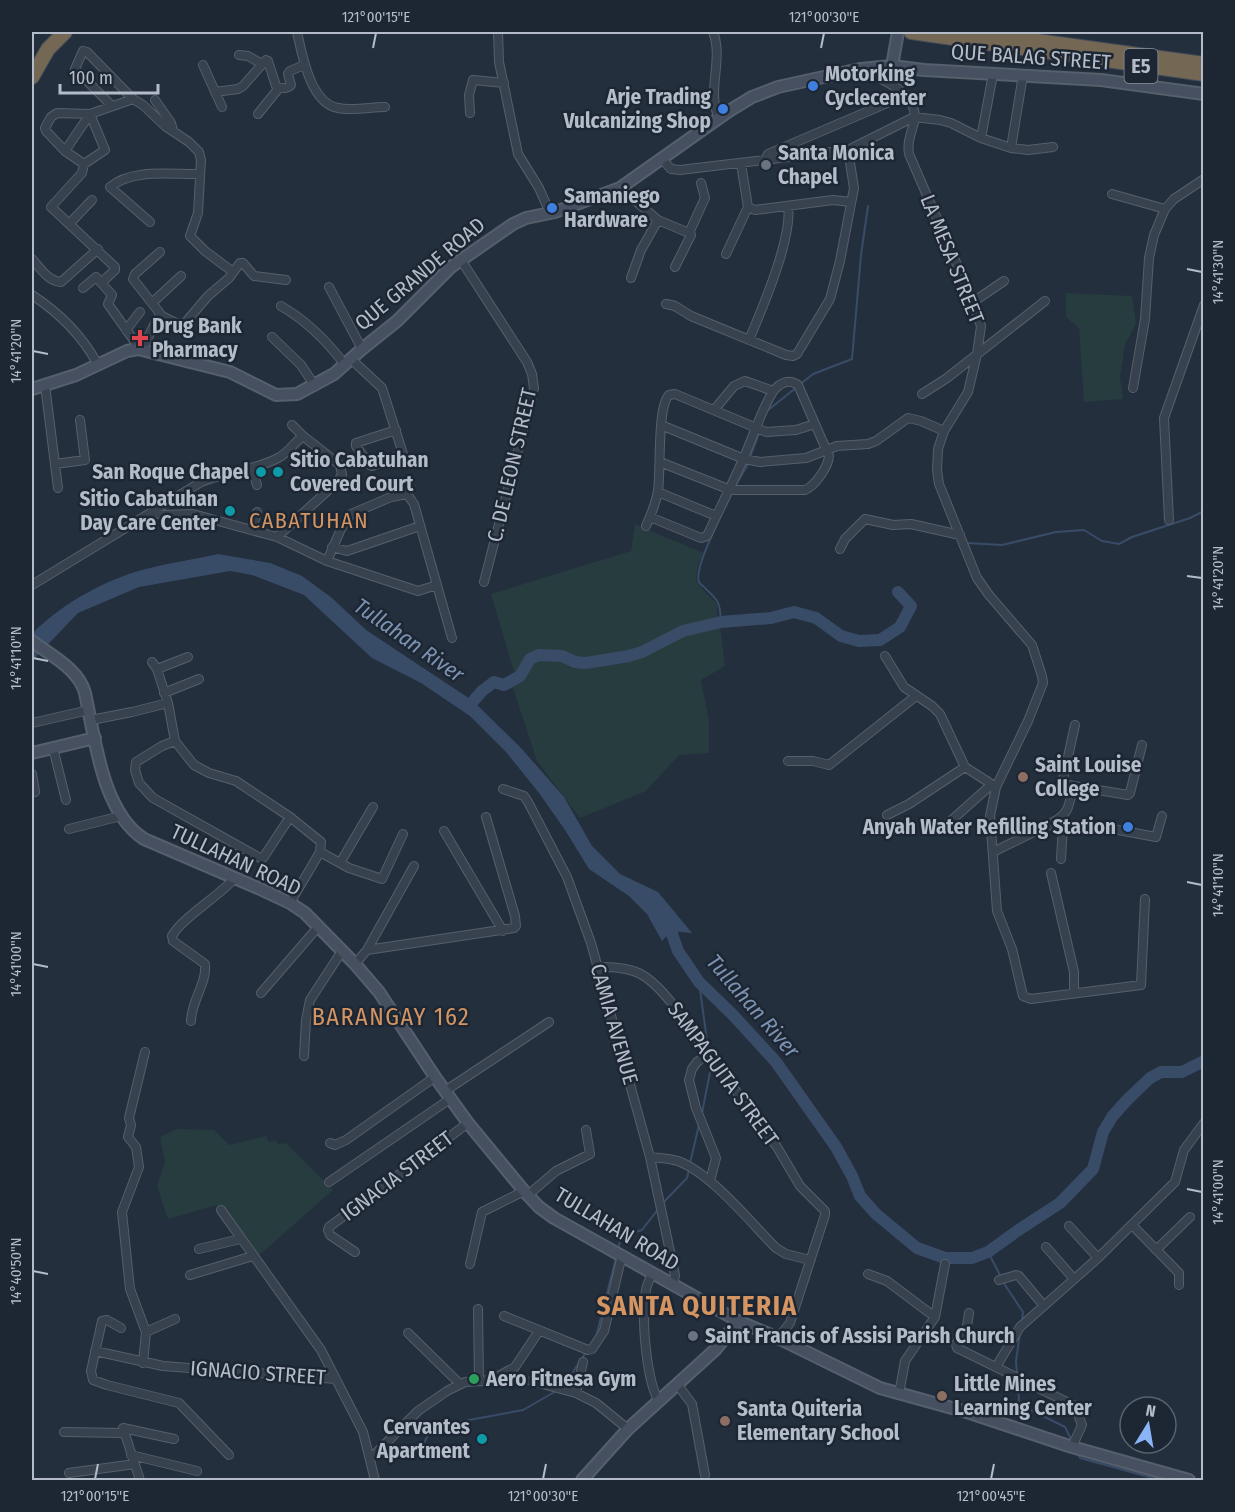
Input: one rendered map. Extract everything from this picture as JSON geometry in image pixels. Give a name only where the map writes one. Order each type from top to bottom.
[{"type":"highway","points":[[32,77],[48,49],[65,32]]},
{"type":"highway","name":"E5","points":[[911,32],[1203,74]]},
{"type":"highway","name":"E5","points":[[972,32],[1203,64]]},
{"type":"main road","points":[[892,66],[898,32]]},
{"type":"main road","name":"QUE GRANDE ROAD","points":[[140,350],[230,372],[276,395],[297,394],[334,374],[388,329],[461,260],[513,224],[620,188],[719,118],[766,91],[860,69],[892,66]]},
{"type":"main road","name":"QUE BALAG STREET","points":[[892,66],[1101,80],[1203,94]]},
{"type":"main road","points":[[32,387],[75,375],[97,363],[133,349],[140,350]]},
{"type":"main road","name":"TULLAHAN ROAD","points":[[32,641],[81,681],[106,783],[128,827],[144,839],[290,903],[305,913],[380,992],[468,1123],[526,1193],[554,1218],[738,1321],[778,1338],[865,1382],[899,1394],[970,1413],[1072,1447],[1189,1480]]},
{"type":"main road","points":[[32,753],[95,738]]},
{"type":"main road","points":[[582,1480],[628,1429],[716,1349],[738,1321]]},
{"type":"street","points":[[297,32],[304,65],[311,84],[319,95],[332,106],[338,108],[386,107]]},
{"type":"street","points":[[497,32],[499,62],[518,154],[539,188],[550,213]]},
{"type":"street","points":[[713,32],[717,49],[715,107],[719,118]]},
{"type":"street","points":[[112,106],[75,69],[83,51],[87,52],[133,99],[143,105],[165,126],[189,141],[199,152],[201,160],[198,213],[190,236],[205,251],[233,272]]},
{"type":"street","points":[[239,55],[248,56],[262,64]]},
{"type":"street","points":[[215,92],[238,89],[266,60],[276,86],[279,88]]},
{"type":"street","points":[[202,65],[222,106]]},
{"type":"street","points":[[258,114],[279,88],[290,86],[288,74],[290,70],[304,65]]},
{"type":"street","points":[[889,83],[892,66]]},
{"type":"street","points":[[860,69],[889,83],[906,95]]},
{"type":"street","points":[[981,138],[993,74]]},
{"type":"street","points":[[1011,148],[1023,75]]},
{"type":"street","points":[[470,113],[469,95],[473,80],[504,82]]},
{"type":"street","points":[[765,160],[768,154],[906,95]]},
{"type":"street","name":"LA MESA STREET","points":[[906,95],[913,108],[914,117],[909,140],[909,154],[973,302],[981,326],[968,392],[944,431],[938,449],[937,470],[943,496],[977,578],[1032,645],[1043,683],[1028,721],[993,786],[990,816],[997,910],[1012,949],[1023,996],[1031,999],[1141,985],[1145,899]]},
{"type":"street","points":[[84,164],[65,151],[46,130],[51,117],[60,113],[90,114],[133,99]]},
{"type":"street","points":[[155,100],[171,123],[173,130]]},
{"type":"street","points":[[65,151],[90,114]]},
{"type":"street","points":[[90,114],[105,150],[84,164],[82,173],[51,207],[116,268],[102,282]]},
{"type":"street","points":[[662,159],[671,169],[680,170],[848,150],[914,117],[940,120],[1011,148],[1028,150],[1053,147]]},
{"type":"street","points":[[666,304],[786,355],[797,354],[833,291],[854,188],[848,150]]},
{"type":"street","points":[[726,254],[748,207],[741,164]]},
{"type":"street","points":[[150,222],[110,187],[116,182],[136,175],[200,174]]},
{"type":"street","points":[[1133,388],[1145,319],[1149,258],[1154,235],[1165,209],[1174,199],[1203,179]]},
{"type":"street","points":[[675,267],[691,235],[689,233],[705,198],[701,183]]},
{"type":"street","points":[[620,188],[658,220],[689,233]]},
{"type":"street","points":[[1112,194],[1165,209]]},
{"type":"street","points":[[69,224],[92,200]]},
{"type":"street","points":[[748,207],[755,210],[833,200],[851,202]]},
{"type":"street","points":[[750,340],[768,294],[789,224],[788,206]]},
{"type":"street","points":[[631,278],[641,250],[658,220]]},
{"type":"street","points":[[32,259],[47,276],[56,282],[61,282],[98,249]]},
{"type":"street","points":[[160,252],[135,274],[133,279],[162,316],[178,324],[185,323],[208,296],[229,278],[240,263],[243,263],[253,275],[286,280]]},
{"type":"street","name":"C. DE LEON STREET","points":[[461,260],[527,362],[534,388],[484,582]]},
{"type":"street","points":[[152,303],[181,276]]},
{"type":"street","points":[[83,288],[96,277],[102,282],[112,295],[108,304],[140,350],[157,319],[162,316]]},
{"type":"street","points":[[973,302],[1004,281]]},
{"type":"street","points":[[329,287],[362,349]]},
{"type":"street","points":[[32,295],[80,338],[97,363]]},
{"type":"street","points":[[922,394],[1045,301]]},
{"type":"street","points":[[1169,520],[1164,418],[1203,305]]},
{"type":"street","points":[[281,306],[300,317],[348,362],[382,388],[396,430],[403,454],[372,466],[356,446],[359,442],[396,430]]},
{"type":"street","points":[[126,330],[140,312]]},
{"type":"street","points":[[272,337],[301,365],[315,386]]},
{"type":"street","points":[[714,410],[734,386],[745,381],[773,391]]},
{"type":"street","points":[[650,518],[704,538],[716,516],[728,489],[744,459],[773,391],[782,383],[789,381],[798,385],[827,450],[828,463],[810,488],[738,491],[728,489],[660,462]]},
{"type":"street","points":[[45,385],[58,488]]},
{"type":"street","points":[[646,526],[658,492],[661,425],[664,403],[669,395],[675,394],[766,432],[796,430],[815,423]]},
{"type":"street","points":[[661,425],[744,459],[760,462],[806,458],[837,446],[868,444],[876,441],[908,418],[944,431]]},
{"type":"street","points":[[55,464],[85,460],[80,420]]},
{"type":"street","points":[[277,537],[342,475],[340,465],[292,425]]},
{"type":"street","points":[[32,585],[201,482],[213,477],[252,469],[280,457],[303,436]]},
{"type":"street","points":[[252,469],[257,485]]},
{"type":"street","points":[[658,492],[716,516]]},
{"type":"street","points":[[327,561],[332,547],[351,514],[407,494],[411,497],[452,638]]},
{"type":"street","points":[[154,512],[162,515],[193,514],[277,537],[327,561],[418,591],[436,585]]},
{"type":"street","points":[[252,530],[257,512]]},
{"type":"street","points":[[840,549],[845,539],[865,519],[893,525],[910,524],[961,539]]},
{"type":"street","points":[[332,547],[347,551],[420,526]]},
{"type":"street","points":[[885,656],[904,687],[940,714],[965,767],[993,786],[945,826]]},
{"type":"street","points":[[188,657],[154,666],[168,703],[175,741],[194,765],[209,773],[236,781],[290,817],[321,843],[320,852],[290,903]]},
{"type":"street","points":[[164,693],[200,679]]},
{"type":"street","points":[[788,761],[813,761],[829,765],[916,696]]},
{"type":"street","points":[[32,723],[132,712],[168,703]]},
{"type":"street","points":[[1075,725],[1062,784],[1128,795],[1142,745]]},
{"type":"street","points":[[175,741],[136,762],[135,770],[139,783],[153,798],[260,858],[290,817]]},
{"type":"street","points":[[53,748],[66,800]]},
{"type":"street","points":[[888,815],[965,767]]},
{"type":"street","points":[[32,774],[35,792]]},
{"type":"street","points":[[993,852],[1061,818],[1068,810],[1073,786]]},
{"type":"street","name":"CAMIA AVENUE","points":[[503,789],[524,796],[557,856],[583,919],[650,1157],[675,1275],[673,1285]]},
{"type":"street","points":[[340,863],[373,807]]},
{"type":"street","points":[[69,829],[121,816]]},
{"type":"street","points":[[367,950],[503,931],[516,926],[486,816]]},
{"type":"street","points":[[1048,825],[1113,829],[1156,837],[1162,816]]},
{"type":"street","points":[[1061,859],[1063,825]]},
{"type":"street","points":[[444,831],[503,931]]},
{"type":"street","points":[[320,852],[349,868],[382,879],[403,834]]},
{"type":"street","points":[[355,964],[367,950],[414,866]]},
{"type":"street","points":[[1051,873],[1074,972],[1074,992]]},
{"type":"street","points":[[191,1021],[196,996],[205,976],[205,964],[173,941],[172,936],[181,924],[223,891],[235,878]]},
{"type":"street","points":[[261,993],[318,927]]},
{"type":"street","points":[[304,1056],[306,1020],[310,1000],[342,951]]},
{"type":"street","name":"SAMPAGUITA STREET","points":[[598,968],[618,967],[639,971],[655,982],[777,1147],[800,1186],[811,1199],[822,1207],[825,1215],[810,1260]]},
{"type":"street","points":[[329,1182],[549,1022]]},
{"type":"street","points":[[143,1363],[146,1332],[130,1289],[122,1209],[139,1171],[136,1147],[128,1137],[131,1125],[129,1119],[145,1052]]},
{"type":"street","points":[[708,1054],[697,1062],[689,1080],[696,1108],[716,1158],[710,1181]]},
{"type":"street","points":[[330,1143],[335,1145],[346,1140],[435,1077]]},
{"type":"street","name":"IGNACIA STREET","points":[[355,1252],[330,1235],[329,1227],[468,1123]]},
{"type":"street","points":[[996,1367],[1015,1332],[1098,1258],[1175,1182],[1184,1150],[1203,1123]]},
{"type":"street","points":[[470,1264],[482,1212],[526,1193],[556,1172],[590,1154],[586,1130]]},
{"type":"street","points":[[650,1157],[678,1161],[710,1181],[776,1248],[786,1254],[810,1260],[790,1323],[778,1338]]},
{"type":"street","points":[[221,1210],[321,1350],[336,1379]]},
{"type":"street","points":[[1156,1250],[1190,1217]]},
{"type":"street","points":[[1070,1226],[1098,1258]]},
{"type":"street","points":[[1132,1226],[1179,1274],[1179,1285]]},
{"type":"street","points":[[200,1249],[240,1239]]},
{"type":"street","points":[[1046,1246],[1074,1279]]},
{"type":"street","points":[[504,1316],[588,1350],[592,1349],[604,1331],[622,1255]]},
{"type":"street","points":[[190,1275],[253,1256]]},
{"type":"street","points":[[899,1394],[905,1361],[935,1317],[945,1264]]},
{"type":"street","points":[[652,1273],[646,1290],[645,1327],[649,1366],[659,1402]]},
{"type":"street","points":[[868,1274],[883,1278],[935,1317]]},
{"type":"street","points":[[999,1280],[1019,1276],[1044,1306]]},
{"type":"street","points":[[478,1308],[479,1381]]},
{"type":"street","points":[[969,1313],[967,1326],[956,1344],[957,1348],[1074,1406],[1082,1425],[1072,1447]]},
{"type":"street","points":[[146,1332],[175,1319]]},
{"type":"street","points":[[121,1328],[107,1320],[102,1321],[91,1371],[93,1380],[178,1403],[229,1455]]},
{"type":"street","points":[[371,1458],[418,1411],[460,1384],[495,1378],[515,1367],[539,1331]]},
{"type":"street","points":[[408,1333],[460,1384]]},
{"type":"street","name":"IGNACIO STREET","points":[[95,1351],[143,1363],[336,1379],[363,1432],[375,1480]]},
{"type":"street","points":[[576,1393],[583,1362]]},
{"type":"street","points":[[531,1381],[576,1393],[596,1403],[628,1429]]},
{"type":"street","points":[[677,1384],[692,1404],[705,1475]]},
{"type":"street","points":[[64,1432],[123,1431],[125,1428],[174,1439]]},
{"type":"street","points":[[123,1431],[140,1480]]},
{"type":"street","points":[[131,1455],[197,1471]]},
{"type":"street","points":[[69,1473],[135,1464]]},
{"type":"green space","points":[[1066,293],[1132,296],[1136,324],[1125,344],[1120,377],[1123,399],[1084,402],[1079,328],[1066,317]]},
{"type":"green space","points":[[635,524],[703,553],[697,571],[697,582],[717,604],[717,620],[672,632],[649,647],[630,655],[577,661],[559,650],[537,652],[530,655],[515,675],[491,594],[631,551]]},
{"type":"green space","points":[[720,625],[725,666],[701,680],[709,721],[709,753],[679,755],[646,791],[580,818],[537,761],[512,685],[522,676],[529,664],[540,657],[557,657],[572,665],[585,666],[626,661],[679,635]]},
{"type":"green space","points":[[177,1129],[214,1130],[229,1145],[266,1136],[269,1142],[276,1140],[278,1144],[286,1143],[333,1190],[256,1258],[217,1205],[168,1219],[157,1186],[165,1162],[160,1137]]},
{"type":"water","points":[[218,554],[270,563],[302,576],[332,598],[366,630],[473,701],[521,748],[564,797],[592,846],[620,874],[658,892],[692,933],[671,931],[662,941],[647,914],[629,896],[589,869],[539,793],[506,752],[470,716],[421,683],[372,658],[304,595],[252,575],[230,571],[139,587],[78,613],[32,661],[32,634],[54,614],[80,597],[135,572]]},
{"type":"waterway","points":[[767,411],[813,374],[852,359],[861,255],[868,206]]},
{"type":"waterway","points":[[734,488],[747,466],[759,433]]},
{"type":"waterway","points":[[967,543],[1002,545],[1056,532],[1084,530],[1102,541],[1119,544],[1132,537],[1190,518],[1204,511]]},
{"type":"waterway","points":[[721,514],[702,558],[698,576],[700,583],[718,603],[721,622]]},
{"type":"waterway","points":[[468,707],[482,691],[494,682],[504,685],[520,676],[530,659],[539,655],[562,656],[575,662],[586,663],[629,656],[642,652],[683,631],[721,622],[771,618],[794,612],[816,618],[841,636],[859,641],[880,640],[900,627],[911,606],[898,592]]},
{"type":"waterway","name":"Tullahan River","points":[[662,918],[671,931],[678,951],[699,982],[776,1062],[836,1147],[860,1196],[876,1214],[917,1248],[945,1258],[972,1258],[988,1252],[1060,1203],[1093,1169],[1103,1132],[1127,1100],[1150,1078],[1161,1072],[1182,1072],[1204,1061]]},
{"type":"waterway","points":[[699,982],[708,1048]]},
{"type":"waterway","points":[[702,1113],[711,1067],[710,1060]]},
{"type":"waterway","points":[[690,1163],[699,1125]]},
{"type":"waterway","points":[[662,1204],[687,1178],[689,1169]]},
{"type":"waterway","points":[[618,1250],[621,1236],[642,1230],[659,1208]]},
{"type":"waterway","points":[[988,1252],[1001,1277]]},
{"type":"waterway","points":[[596,1337],[616,1258]]},
{"type":"waterway","points":[[1003,1282],[1023,1312],[1022,1322]]},
{"type":"waterway","points":[[1017,1375],[1016,1361],[1020,1333]]},
{"type":"waterway","points":[[563,1387],[586,1352]]},
{"type":"waterway","points":[[1018,1381],[1019,1404],[1065,1427],[1072,1441]]},
{"type":"waterway","points":[[418,1458],[431,1427],[523,1410],[558,1390]]},
{"type":"waterway","points":[[1077,1452],[1080,1458],[1160,1480]]},
{"type":"place","name":"Motorking Cyclecenter","points":[[813,86]]},
{"type":"place","name":"Arje Trading Vulcanizing Shop","points":[[723,109]]},
{"type":"place","name":"Santa Monica Chapel","points":[[766,165]]},
{"type":"place","name":"Samaniego Hardware","points":[[552,208]]},
{"type":"place","name":"Drug Bank Pharmacy","points":[[140,338]]},
{"type":"place","name":"San Roque Chapel","points":[[261,472]]},
{"type":"place","name":"Sitio Cabatuhan Covered Court","points":[[278,472]]},
{"type":"place","name":"Sitio Cabatuhan Day Care Center","points":[[230,511]]},
{"type":"place","name":"Saint Louise College","points":[[1023,777]]},
{"type":"place","name":"Anyah Water Refilling Station","points":[[1128,827]]},
{"type":"place","name":"Saint Francis of Assisi Parish Church","points":[[693,1336]]},
{"type":"place","name":"Aero Fitnesa Gym","points":[[474,1379]]},
{"type":"place","name":"Little Mines Learning Center","points":[[942,1396]]},
{"type":"place","name":"Santa Quiteria Elementary School","points":[[725,1421]]},
{"type":"place","name":"Cervantes Apartment","points":[[482,1439]]},
{"type":"district","name":"CABATUHAN","points":[[309,520]]},
{"type":"district","name":"BARANGAY 162","points":[[391,1017]]},
{"type":"district","name":"SANTA QUITERIA","points":[[697,1306]]}]
